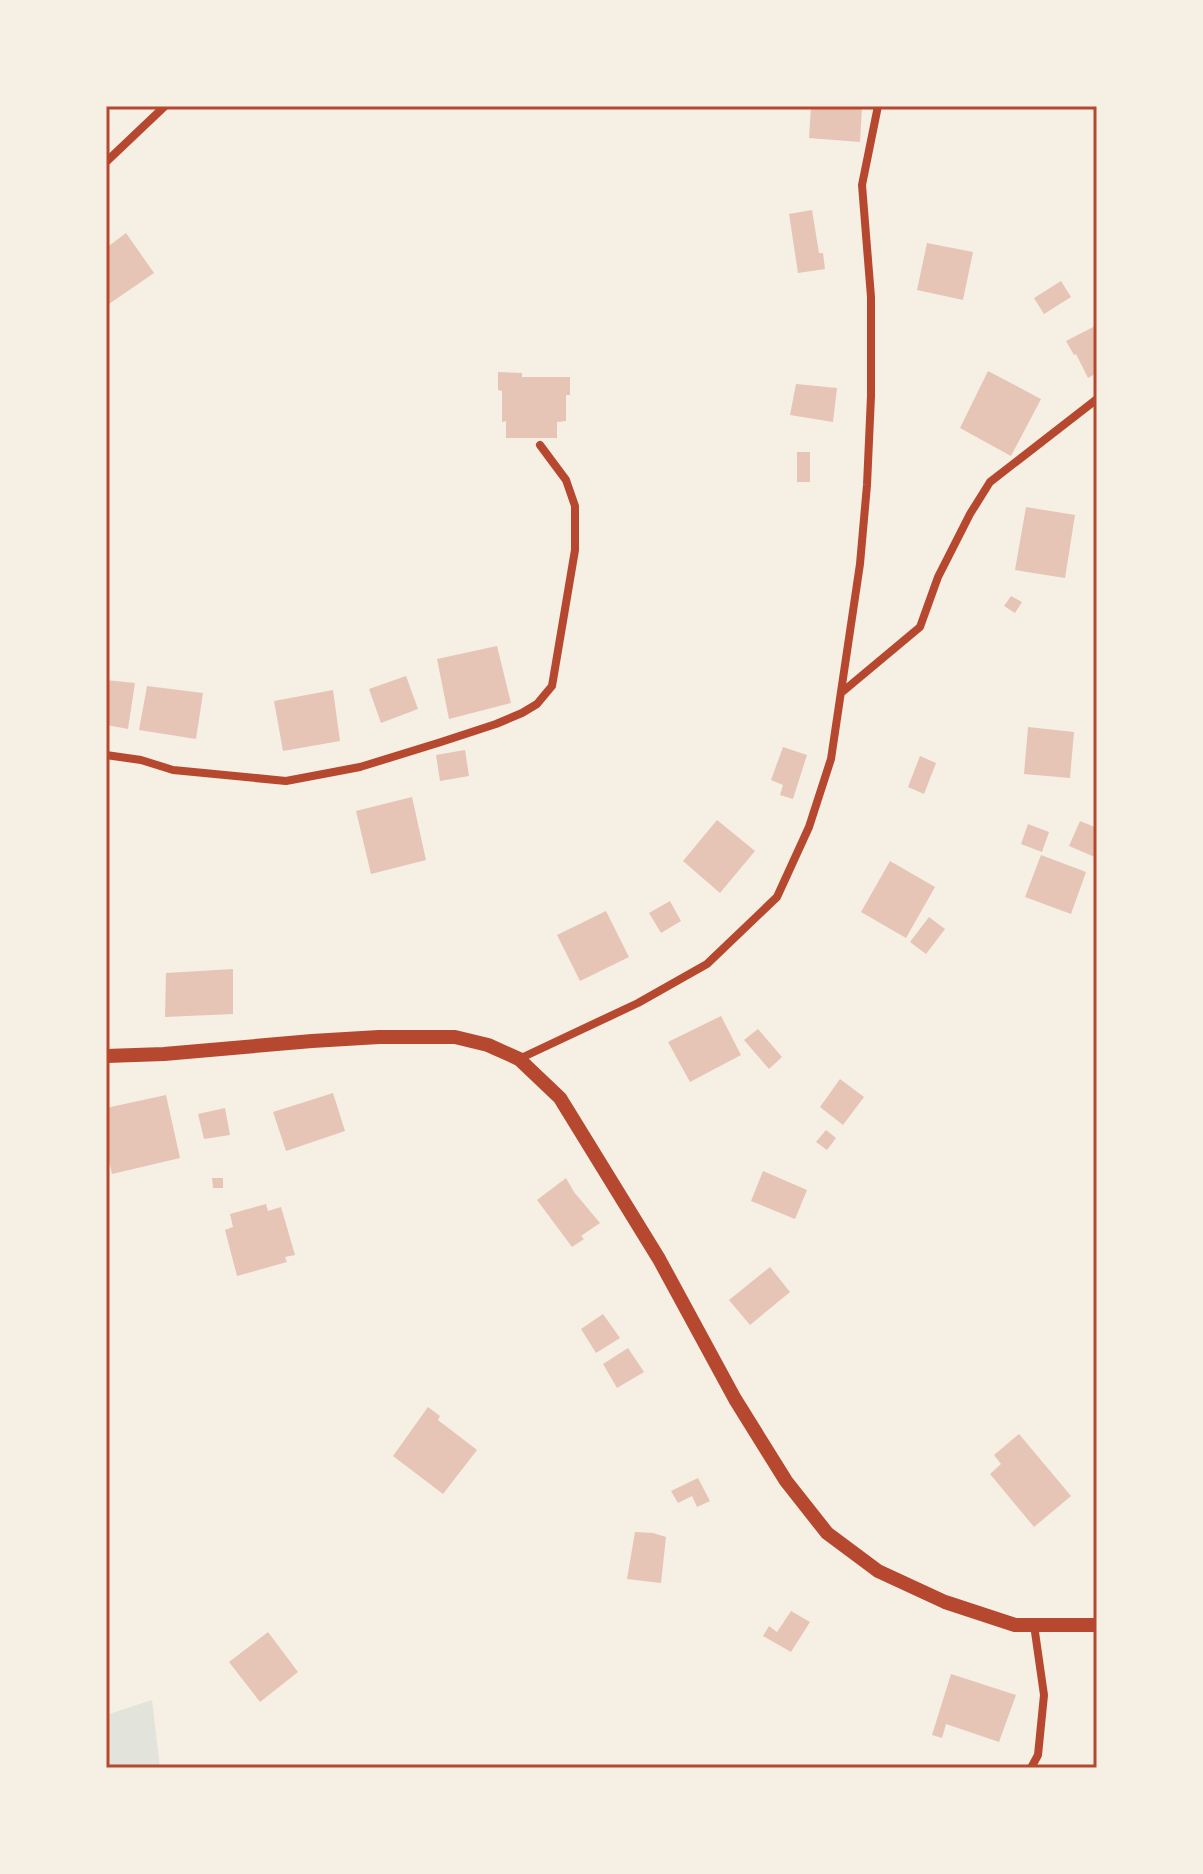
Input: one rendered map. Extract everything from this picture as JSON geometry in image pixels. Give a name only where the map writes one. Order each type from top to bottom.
[{"type":"street","points":[[106,162],[165,106]]},
{"type":"street","points":[[519,1059],[638,1003],[707,964],[777,897],[809,827],[831,759],[860,564],[871,396],[871,297],[862,185],[878,106]]},
{"type":"street","points":[[841,693],[920,627],[938,577],[990,482],[1097,399]]},
{"type":"street","points":[[106,755],[141,760],[173,770],[286,781],[360,767],[428,747],[496,724],[537,704],[552,686],[575,550],[575,506],[566,480],[540,445]]},
{"type":"street","points":[[106,1056],[379,1037],[455,1037],[488,1045],[519,1059],[560,1098],[659,1259],[735,1399],[786,1481],[827,1533],[878,1571],[945,1602],[1015,1625],[1097,1625]]},
{"type":"street","points":[[1031,1768],[1038,1755],[1044,1695],[1034,1625]]},
{"type":"shaded area","points":[[152,1700],[160,1768],[106,1768],[106,1715]]},
{"type":"building","points":[[811,106],[862,106],[860,142],[809,138]]},
{"type":"building","points":[[812,210],[819,253],[823,253],[825,269],[798,273],[789,214]]},
{"type":"building","points":[[126,233],[154,273],[106,306],[106,248]]},
{"type":"building","points":[[927,243],[973,252],[963,300],[917,290]]},
{"type":"building","points":[[1061,281],[1071,297],[1044,314],[1034,298]]},
{"type":"building","points":[[1097,325],[1097,373],[1088,378],[1066,341]]},
{"type":"building","points":[[988,371],[1041,399],[1011,456],[960,428]]},
{"type":"building","points":[[498,372],[522,373],[522,377],[570,377],[566,421],[557,422],[557,438],[506,438]]},
{"type":"building","points":[[796,384],[837,388],[833,422],[790,415]]},
{"type":"building","points":[[797,452],[810,452],[810,482],[797,482]]},
{"type":"building","points":[[1026,507],[1075,515],[1065,578],[1015,570]]},
{"type":"building","points":[[1011,596],[1022,602],[1015,613],[1004,606]]},
{"type":"building","points":[[497,646],[511,703],[449,719],[437,659]]},
{"type":"building","points":[[406,676],[418,709],[381,723],[369,689]]},
{"type":"building","points":[[106,680],[135,683],[128,729],[106,725]]},
{"type":"building","points":[[147,686],[203,693],[196,739],[139,730]]},
{"type":"building","points":[[333,690],[340,741],[283,751],[274,701]]},
{"type":"building","points":[[1028,727],[1074,732],[1070,778],[1024,774]]},
{"type":"building","points":[[783,747],[807,755],[793,799],[780,795],[783,785],[771,780]]},
{"type":"building","points":[[465,750],[469,776],[440,781],[436,755]]},
{"type":"building","points":[[920,756],[936,763],[924,794],[908,787]]},
{"type":"building","points":[[412,797],[426,860],[371,874],[356,811]]},
{"type":"building","points":[[717,820],[755,851],[720,893],[683,861]]},
{"type":"building","points":[[1080,821],[1097,828],[1097,858],[1069,846]]},
{"type":"building","points":[[1028,824],[1049,832],[1042,852],[1021,844]]},
{"type":"building","points":[[1041,855],[1086,872],[1071,914],[1025,897]]},
{"type":"building","points":[[890,861],[935,887],[906,938],[861,912]]},
{"type":"building","points":[[670,901],[681,921],[661,933],[649,913]]},
{"type":"building","points":[[606,911],[629,957],[580,981],[557,935]]},
{"type":"building","points":[[929,917],[945,929],[926,954],[910,942]]},
{"type":"building","points":[[233,969],[233,1014],[165,1017],[166,973]]},
{"type":"building","points":[[721,1016],[741,1055],[690,1082],[668,1042]]},
{"type":"building","points":[[758,1029],[782,1057],[769,1069],[744,1040]]},
{"type":"building","points":[[840,1079],[864,1097],[843,1125],[820,1107]]},
{"type":"building","points":[[333,1093],[345,1131],[286,1151],[273,1112]]},
{"type":"building","points":[[166,1095],[180,1158],[112,1174],[106,1148],[106,1108]]},
{"type":"building","points":[[225,1108],[230,1135],[204,1139],[198,1114]]},
{"type":"building","points":[[826,1130],[836,1138],[827,1150],[816,1142]]},
{"type":"building","points":[[763,1171],[807,1190],[795,1219],[751,1201]]},
{"type":"building","points":[[212,1178],[223,1178],[223,1188],[213,1188]]},
{"type":"building","points":[[566,1178],[600,1223],[581,1236],[584,1239],[572,1247],[537,1200]]},
{"type":"building","points":[[266,1204],[268,1211],[281,1207],[295,1255],[285,1257],[287,1262],[237,1276],[225,1230],[233,1227],[230,1214]]},
{"type":"building","points":[[770,1267],[790,1292],[750,1325],[729,1300]]},
{"type":"building","points":[[603,1314],[620,1338],[596,1353],[581,1329]]},
{"type":"building","points":[[628,1348],[644,1372],[617,1388],[603,1364]]},
{"type":"building","points":[[428,1407],[440,1416],[438,1420],[477,1450],[443,1494],[393,1456]]},
{"type":"building","points":[[1019,1434],[1071,1496],[1034,1527],[990,1474],[1001,1464],[994,1455]]},
{"type":"building","points":[[698,1478],[710,1501],[697,1507],[692,1496],[678,1503],[671,1491]]},
{"type":"building","points":[[635,1532],[666,1537],[661,1583],[627,1579]]},
{"type":"building","points":[[791,1611],[810,1622],[791,1652],[763,1636],[769,1626],[777,1632]]},
{"type":"building","points":[[268,1632],[298,1672],[260,1702],[229,1662]]},
{"type":"building","points":[[951,1674],[1016,1695],[999,1742],[946,1724],[942,1738],[932,1735]]}]
